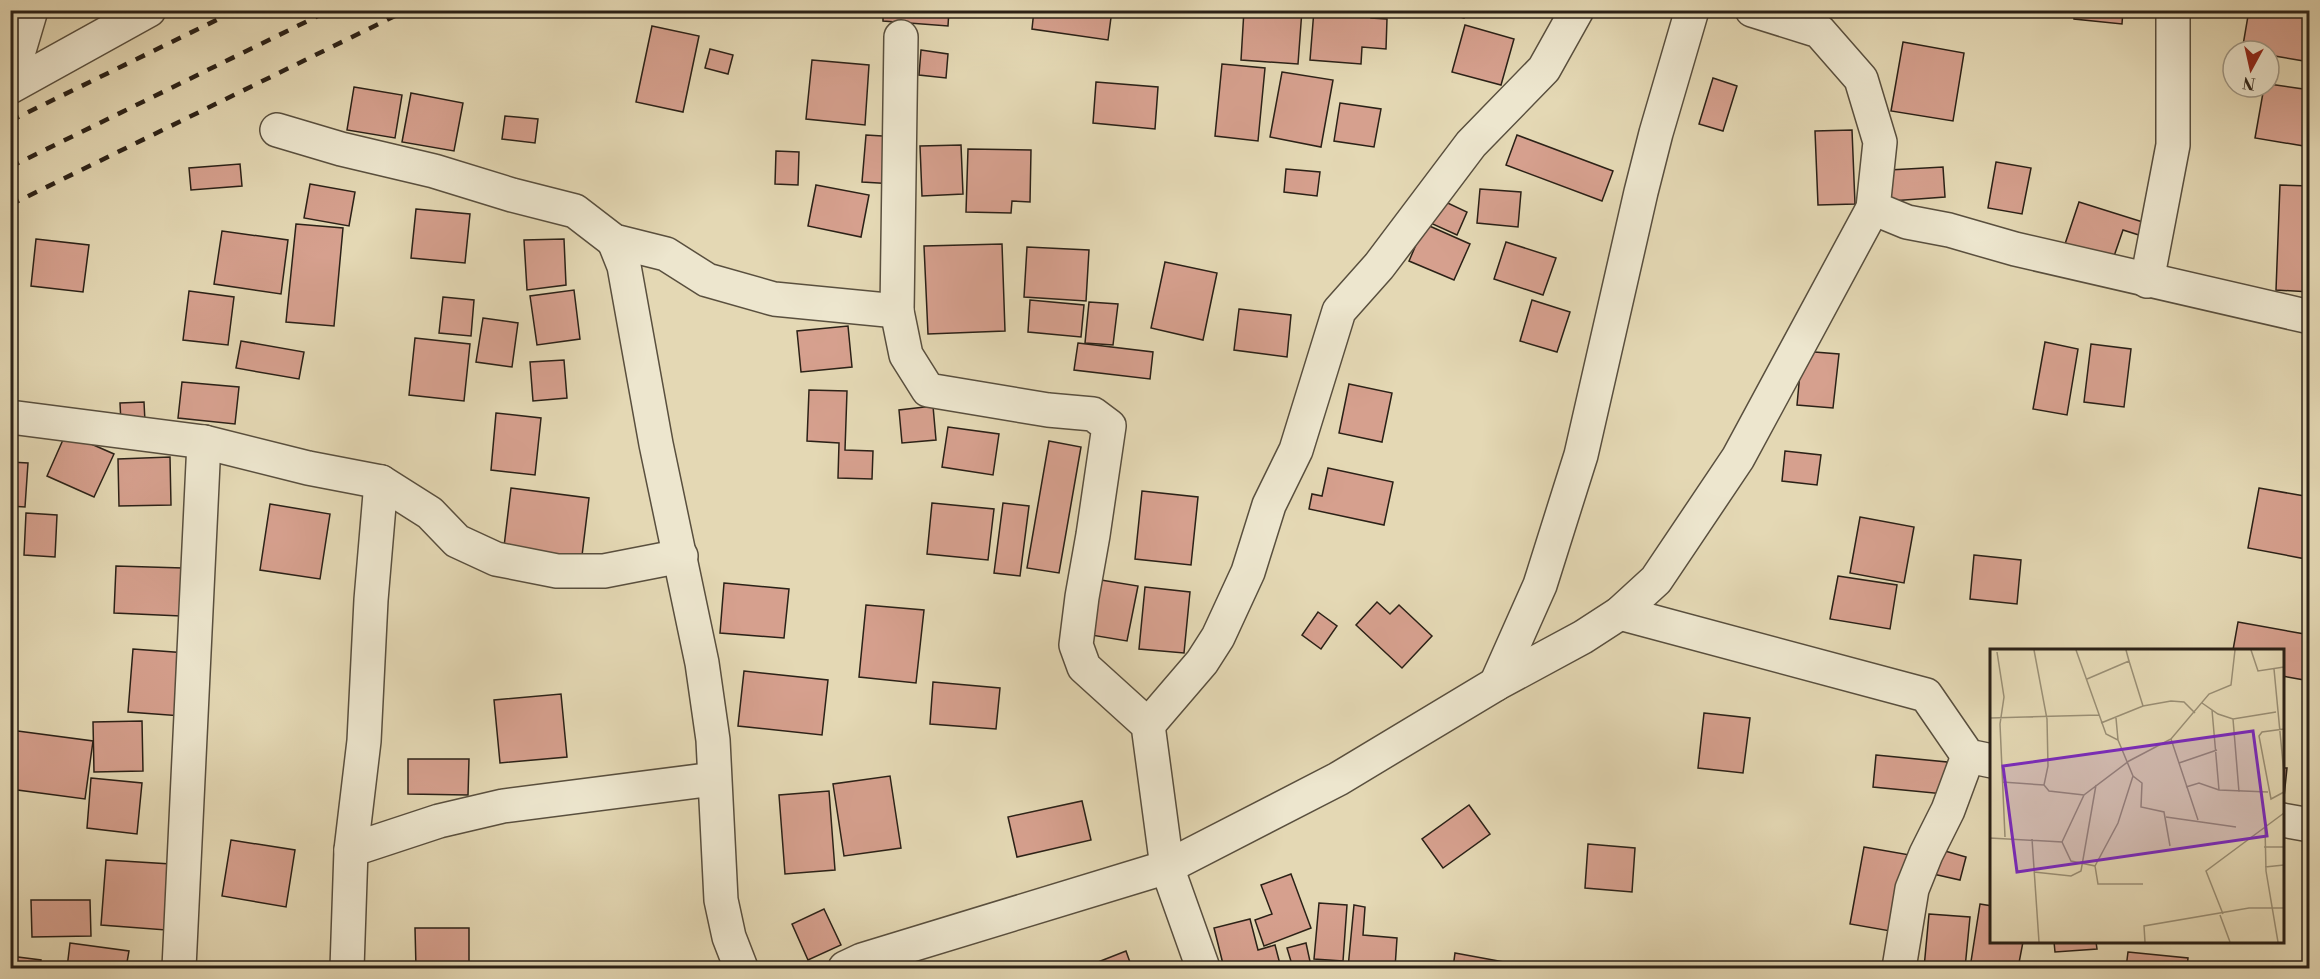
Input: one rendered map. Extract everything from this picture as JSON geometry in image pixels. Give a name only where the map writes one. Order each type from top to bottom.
[{"type":"street","points":[[10,81],[31,10]]},
{"type":"street","points":[[10,87],[149,10]]},
{"type":"street","points":[[1148,725],[1202,662],[1218,637],[1248,572],[1269,505],[1296,450],[1339,311],[1379,266],[1471,144],[1544,69],[1577,10]]},
{"type":"street","points":[[1496,684],[1540,585],[1581,455],[1615,299],[1656,132],[1692,10]]},
{"type":"street","points":[[845,969],[862,960],[1167,867],[1338,779],[1496,684],[1583,637],[1620,613],[1656,580],[1738,458],[1873,208],[1880,142],[1861,79],[1819,31],[1752,10]]},
{"type":"street","points":[[2147,281],[2173,145],[2173,10]]},
{"type":"street","points":[[902,37],[897,311],[906,355],[928,390],[1048,411],[1093,414],[1109,426],[1076,645],[1084,667],[1148,725],[1167,867],[1203,969]]},
{"type":"street","points":[[277,130],[575,211],[614,242],[666,254],[707,280],[774,299],[897,311]]},
{"type":"street","points":[[1873,208],[1907,222],[1949,230],[2147,281],[2310,317]]},
{"type":"street","points":[[614,242],[624,266],[654,434],[702,663],[713,740],[721,900],[729,937],[741,969]]},
{"type":"street","points":[[10,417],[204,442],[308,468],[381,482],[430,513],[457,541],[496,559],[557,571],[604,572],[681,556]]},
{"type":"street","points":[[179,969],[204,442]]},
{"type":"street","points":[[347,969],[351,850],[364,741],[371,600],[381,482]]},
{"type":"street","points":[[1620,613],[1926,695],[1980,759],[1948,810],[1912,889],[1899,969]]},
{"type":"street","points":[[351,850],[439,821],[503,806],[714,779]]},
{"type":"street","points":[[2284,820],[2310,825]]},
{"type":"building","points":[[883,10],[949,10],[948,26],[883,21]]},
{"type":"building","points":[[1034,10],[1112,10],[1108,40],[1032,29]]},
{"type":"building","points":[[1244,10],[1302,10],[1298,64],[1241,60]]},
{"type":"building","points":[[1314,10],[1372,10],[1371,18],[1387,19],[1386,49],[1362,47],[1361,64],[1310,60]]},
{"type":"building","points":[[1436,10],[1466,10],[1464,18]]},
{"type":"building","points":[[2074,10],[2123,10],[2122,24],[2074,19]]},
{"type":"building","points":[[2249,10],[2310,10],[2310,62],[2281,57],[2281,39],[2244,39]]},
{"type":"building","points":[[1465,25],[1514,39],[1501,85],[1452,72]]},
{"type":"building","points":[[652,26],[699,36],[683,112],[636,102]]},
{"type":"building","points":[[1903,42],[1964,53],[1953,121],[1891,111]]},
{"type":"building","points":[[710,49],[733,55],[728,74],[705,68]]},
{"type":"building","points":[[921,50],[948,54],[946,78],[919,75]]},
{"type":"building","points":[[812,60],[869,65],[865,125],[806,119]]},
{"type":"building","points":[[1222,64],[1265,68],[1258,141],[1215,136]]},
{"type":"building","points":[[1282,72],[1333,80],[1321,147],[1270,137]]},
{"type":"building","points":[[1713,78],[1737,86],[1723,131],[1699,124]]},
{"type":"building","points":[[1096,82],[1158,87],[1155,129],[1093,123]]},
{"type":"building","points":[[2281,86],[2310,90],[2310,147],[2255,138],[2262,99],[2281,99]]},
{"type":"building","points":[[354,87],[402,95],[395,138],[347,130]]},
{"type":"building","points":[[411,93],[463,103],[454,151],[402,142]]},
{"type":"building","points":[[1340,103],[1381,109],[1374,147],[1334,141]]},
{"type":"building","points":[[505,116],[538,119],[535,143],[502,139]]},
{"type":"building","points":[[1852,130],[1855,204],[1818,205],[1815,131]]},
{"type":"building","points":[[866,135],[899,137],[895,184],[862,182]]},
{"type":"building","points":[[1517,135],[1613,171],[1602,201],[1506,165]]},
{"type":"building","points":[[961,145],[963,194],[922,196],[920,146]]},
{"type":"building","points":[[968,149],[1031,150],[1030,202],[1012,201],[1011,213],[966,212]]},
{"type":"building","points":[[776,151],[799,152],[798,185],[775,184]]},
{"type":"building","points":[[1996,162],[2031,168],[2022,214],[1988,208]]},
{"type":"building","points":[[240,164],[242,186],[191,190],[189,168]]},
{"type":"building","points":[[1943,167],[1945,197],[1891,201],[1889,170]]},
{"type":"building","points":[[1286,169],[1320,172],[1317,196],[1284,192]]},
{"type":"building","points":[[310,184],[355,192],[349,226],[304,218]]},
{"type":"building","points":[[816,185],[869,195],[861,237],[808,226]]},
{"type":"building","points":[[2280,185],[2310,186],[2310,292],[2276,290]]},
{"type":"building","points":[[1480,189],[1521,192],[1518,227],[1477,223]]},
{"type":"building","points":[[1437,198],[1467,212],[1457,235],[1426,221]]},
{"type":"building","points":[[2079,202],[2146,223],[2142,236],[2123,230],[2111,265],[2063,250]]},
{"type":"building","points":[[416,209],[470,214],[465,263],[411,258]]},
{"type":"building","points":[[296,224],[343,228],[334,326],[286,322]]},
{"type":"building","points":[[1425,224],[1470,244],[1454,280],[1409,261]]},
{"type":"building","points":[[222,231],[288,240],[281,294],[214,284]]},
{"type":"building","points":[[36,239],[89,245],[83,292],[31,286]]},
{"type":"building","points":[[564,239],[566,285],[527,290],[524,240]]},
{"type":"building","points":[[1506,242],[1556,258],[1543,295],[1494,279]]},
{"type":"building","points":[[1002,244],[1005,331],[928,334],[924,246]]},
{"type":"building","points":[[1027,247],[1089,250],[1086,301],[1024,297]]},
{"type":"building","points":[[1165,262],[1217,273],[1203,340],[1151,328]]},
{"type":"building","points":[[574,290],[580,339],[537,345],[530,296]]},
{"type":"building","points":[[189,291],[234,297],[228,345],[183,340]]},
{"type":"building","points":[[443,297],[474,300],[471,336],[439,333]]},
{"type":"building","points":[[1030,300],[1084,305],[1081,337],[1028,332]]},
{"type":"building","points":[[1532,300],[1570,312],[1557,352],[1520,341]]},
{"type":"building","points":[[1089,302],[1118,304],[1113,345],[1085,343]]},
{"type":"building","points":[[1239,309],[1291,315],[1287,357],[1234,350]]},
{"type":"building","points":[[483,318],[518,323],[512,367],[476,362]]},
{"type":"building","points":[[848,326],[852,367],[801,372],[797,331]]},
{"type":"building","points":[[415,338],[470,344],[464,401],[409,395]]},
{"type":"building","points":[[241,341],[304,352],[299,379],[236,368]]},
{"type":"building","points":[[2045,342],[2078,349],[2067,415],[2033,409]]},
{"type":"building","points":[[1078,343],[1153,352],[1150,379],[1074,370]]},
{"type":"building","points":[[2091,344],[2131,349],[2124,407],[2084,402]]},
{"type":"building","points":[[1802,351],[1839,354],[1833,408],[1797,405]]},
{"type":"building","points":[[564,360],[567,398],[533,401],[530,362]]},
{"type":"building","points":[[182,382],[239,387],[235,424],[178,418]]},
{"type":"building","points":[[1349,384],[1392,393],[1382,442],[1339,433]]},
{"type":"building","points":[[809,390],[847,391],[845,450],[873,451],[872,479],[838,478],[839,443],[807,441]]},
{"type":"building","points":[[144,402],[145,422],[121,423],[120,403]]},
{"type":"building","points":[[933,406],[936,440],[902,443],[899,410]]},
{"type":"building","points":[[496,413],[541,418],[535,475],[491,470]]},
{"type":"building","points":[[948,427],[999,434],[993,475],[942,467]]},
{"type":"building","points":[[66,433],[114,454],[94,497],[47,476]]},
{"type":"building","points":[[1049,441],[1081,447],[1059,573],[1027,568]]},
{"type":"building","points":[[1785,451],[1821,455],[1817,485],[1782,481]]},
{"type":"building","points":[[170,457],[171,505],[119,506],[118,459]]},
{"type":"building","points":[[10,462],[28,463],[25,507],[10,506]]},
{"type":"building","points":[[1328,468],[1393,482],[1384,525],[1309,509],[1312,494],[1322,496]]},
{"type":"building","points":[[511,488],[589,498],[581,564],[503,555]]},
{"type":"building","points":[[2259,488],[2310,497],[2310,539],[2306,559],[2248,548]]},
{"type":"building","points":[[1142,491],[1198,497],[1191,565],[1135,559]]},
{"type":"building","points":[[932,503],[994,509],[988,560],[927,554]]},
{"type":"building","points":[[1003,503],[1029,506],[1020,576],[994,573]]},
{"type":"building","points":[[270,504],[330,514],[320,579],[260,570]]},
{"type":"building","points":[[26,513],[57,515],[55,557],[24,555]]},
{"type":"building","points":[[1860,517],[1914,527],[1904,583],[1850,573]]},
{"type":"building","points":[[1974,555],[2021,560],[2017,604],[1970,599]]},
{"type":"building","points":[[116,566],[183,568],[181,616],[114,613]]},
{"type":"building","points":[[1838,576],[1897,585],[1890,629],[1830,619]]},
{"type":"building","points":[[1101,580],[1138,586],[1127,641],[1091,635]]},
{"type":"building","points":[[724,583],[789,589],[784,638],[720,633]]},
{"type":"building","points":[[1145,587],[1190,592],[1184,653],[1139,649]]},
{"type":"building","points":[[1377,602],[1390,614],[1399,605],[1432,636],[1402,668],[1356,625]]},
{"type":"building","points":[[866,605],[924,610],[916,683],[859,677]]},
{"type":"building","points":[[1318,612],[1337,626],[1321,649],[1302,635]]},
{"type":"building","points":[[2238,622],[2310,635],[2310,681],[2284,676],[2284,649],[2233,649]]},
{"type":"building","points":[[133,649],[187,653],[182,716],[128,712]]},
{"type":"building","points":[[744,671],[828,680],[822,735],[738,726]]},
{"type":"building","points":[[933,682],[1000,688],[996,729],[930,724]]},
{"type":"building","points":[[561,694],[567,757],[500,763],[494,700]]},
{"type":"building","points":[[1704,713],[1750,718],[1743,773],[1698,768]]},
{"type":"building","points":[[142,721],[143,771],[94,772],[93,722]]},
{"type":"building","points":[[10,730],[93,741],[85,799],[10,789]]},
{"type":"building","points":[[1876,755],[1947,762],[1944,794],[1873,787]]},
{"type":"building","points":[[408,759],[469,759],[468,795],[408,794]]},
{"type":"building","points":[[2284,768],[2287,768],[2284,797]]},
{"type":"building","points":[[890,776],[901,848],[844,856],[833,784]]},
{"type":"building","points":[[91,778],[142,783],[137,834],[87,828]]},
{"type":"building","points":[[829,791],[835,870],[785,874],[779,795]]},
{"type":"building","points":[[1082,801],[1091,840],[1017,857],[1008,817]]},
{"type":"building","points":[[1469,805],[1490,834],[1443,868],[1422,839]]},
{"type":"building","points":[[231,840],[295,850],[286,907],[222,896]]},
{"type":"building","points":[[1588,844],[1635,848],[1632,892],[1585,888]]},
{"type":"building","points":[[1864,847],[1910,855],[1896,932],[1850,924]]},
{"type":"building","points":[[1931,847],[1966,857],[1960,880],[1924,872]]},
{"type":"building","points":[[106,860],[171,864],[166,930],[101,925]]},
{"type":"building","points":[[1291,874],[1311,928],[1264,946],[1255,920],[1272,914],[1261,885]]},
{"type":"building","points":[[31,900],[90,900],[91,936],[32,937]]},
{"type":"building","points":[[1319,903],[1347,905],[1343,961],[1314,959]]},
{"type":"building","points":[[1980,904],[1990,906],[1990,943],[2023,943],[2018,968],[1970,968]]},
{"type":"building","points":[[1354,905],[1365,907],[1363,935],[1397,938],[1395,968],[1348,968]]},
{"type":"building","points":[[824,909],[841,945],[808,960],[792,924]]},
{"type":"building","points":[[1929,914],[1970,917],[1965,968],[1924,968]]},
{"type":"building","points":[[1250,919],[1258,950],[1275,945],[1281,968],[1224,968],[1214,928]]},
{"type":"building","points":[[415,928],[469,928],[469,968],[416,968]]},
{"type":"building","points":[[70,943],[129,951],[126,968],[67,968]]},
{"type":"building","points":[[1306,943],[1311,966],[1293,968],[1287,948]]},
{"type":"building","points":[[2054,943],[2096,943],[2097,949],[2055,952]]},
{"type":"building","points":[[1126,951],[1132,968],[1100,968],[1098,962]]},
{"type":"building","points":[[2128,952],[2188,958],[2187,968],[2126,968]]},
{"type":"building","points":[[1455,953],[1526,966],[1525,968],[1453,968]]},
{"type":"building","points":[[10,956],[41,960],[40,968],[10,968]]},
{"type":"railway","points":[[10,121],[237,10]]},
{"type":"railway","points":[[10,167],[330,10]]},
{"type":"railway","points":[[10,205],[407,10]]}]
